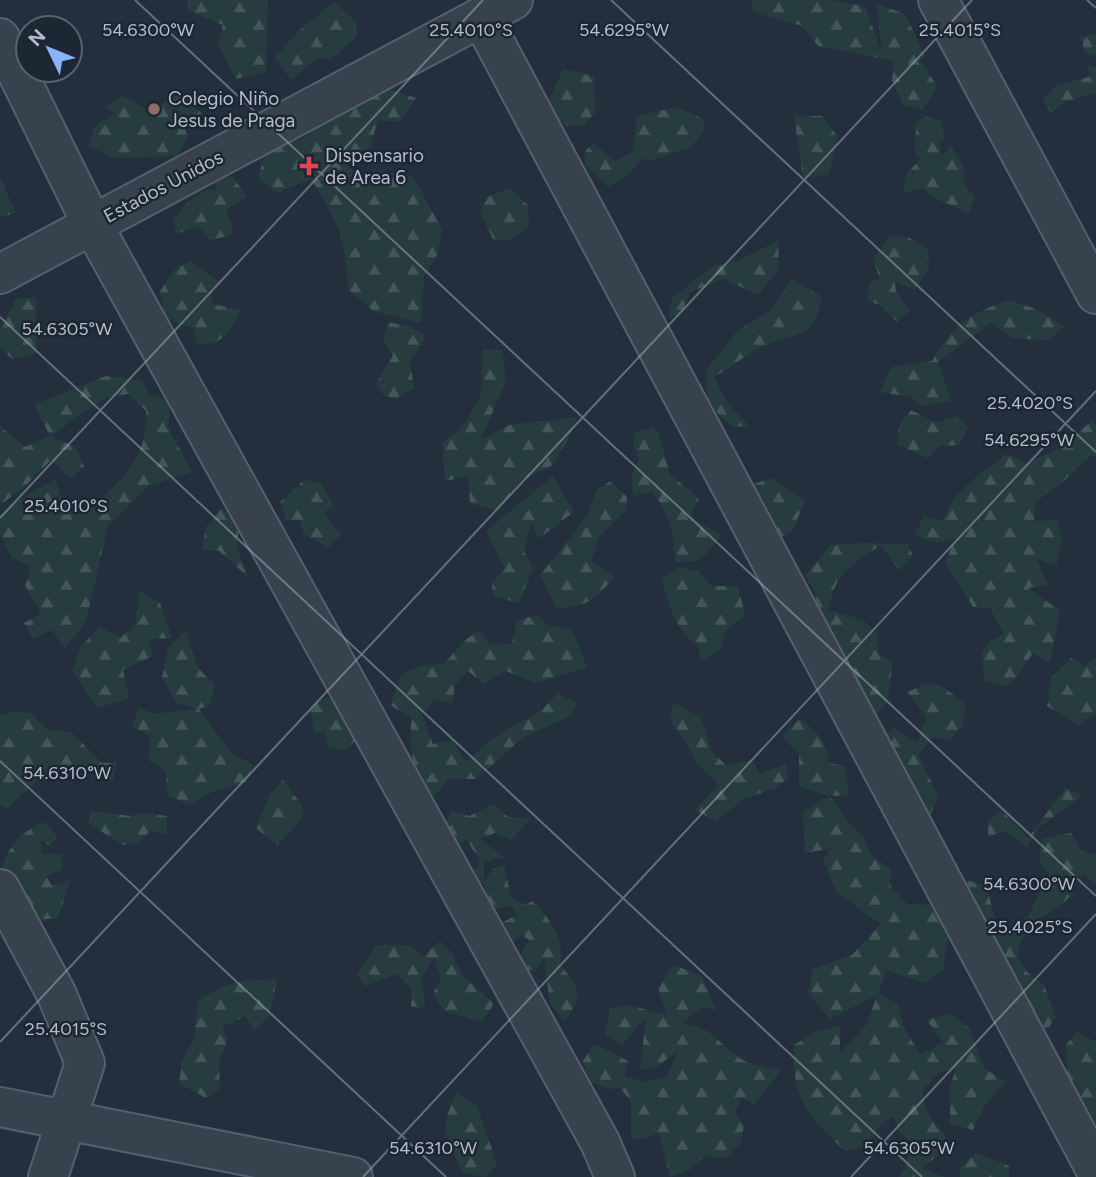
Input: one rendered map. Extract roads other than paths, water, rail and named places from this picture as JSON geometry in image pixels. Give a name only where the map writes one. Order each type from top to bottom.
[{"type":"street","points":[[938,0],[1096,294]]},
{"type":"street","points":[[497,8],[1096,1170]]},
{"type":"street","name":"Estados Unidos","points":[[0,274],[497,8]]},
{"type":"street","points":[[0,38],[92,224],[593,1130],[615,1177]]},
{"type":"street","points":[[0,889],[57,995],[85,1063],[48,1177]]},
{"type":"street","points":[[0,1107],[353,1177]]},
{"type":"place","name":"Colegio Niño Jesus de Praga","points":[[154,109]]},
{"type":"place","name":"Dispensario de Area 6","points":[[309,166]]}]
